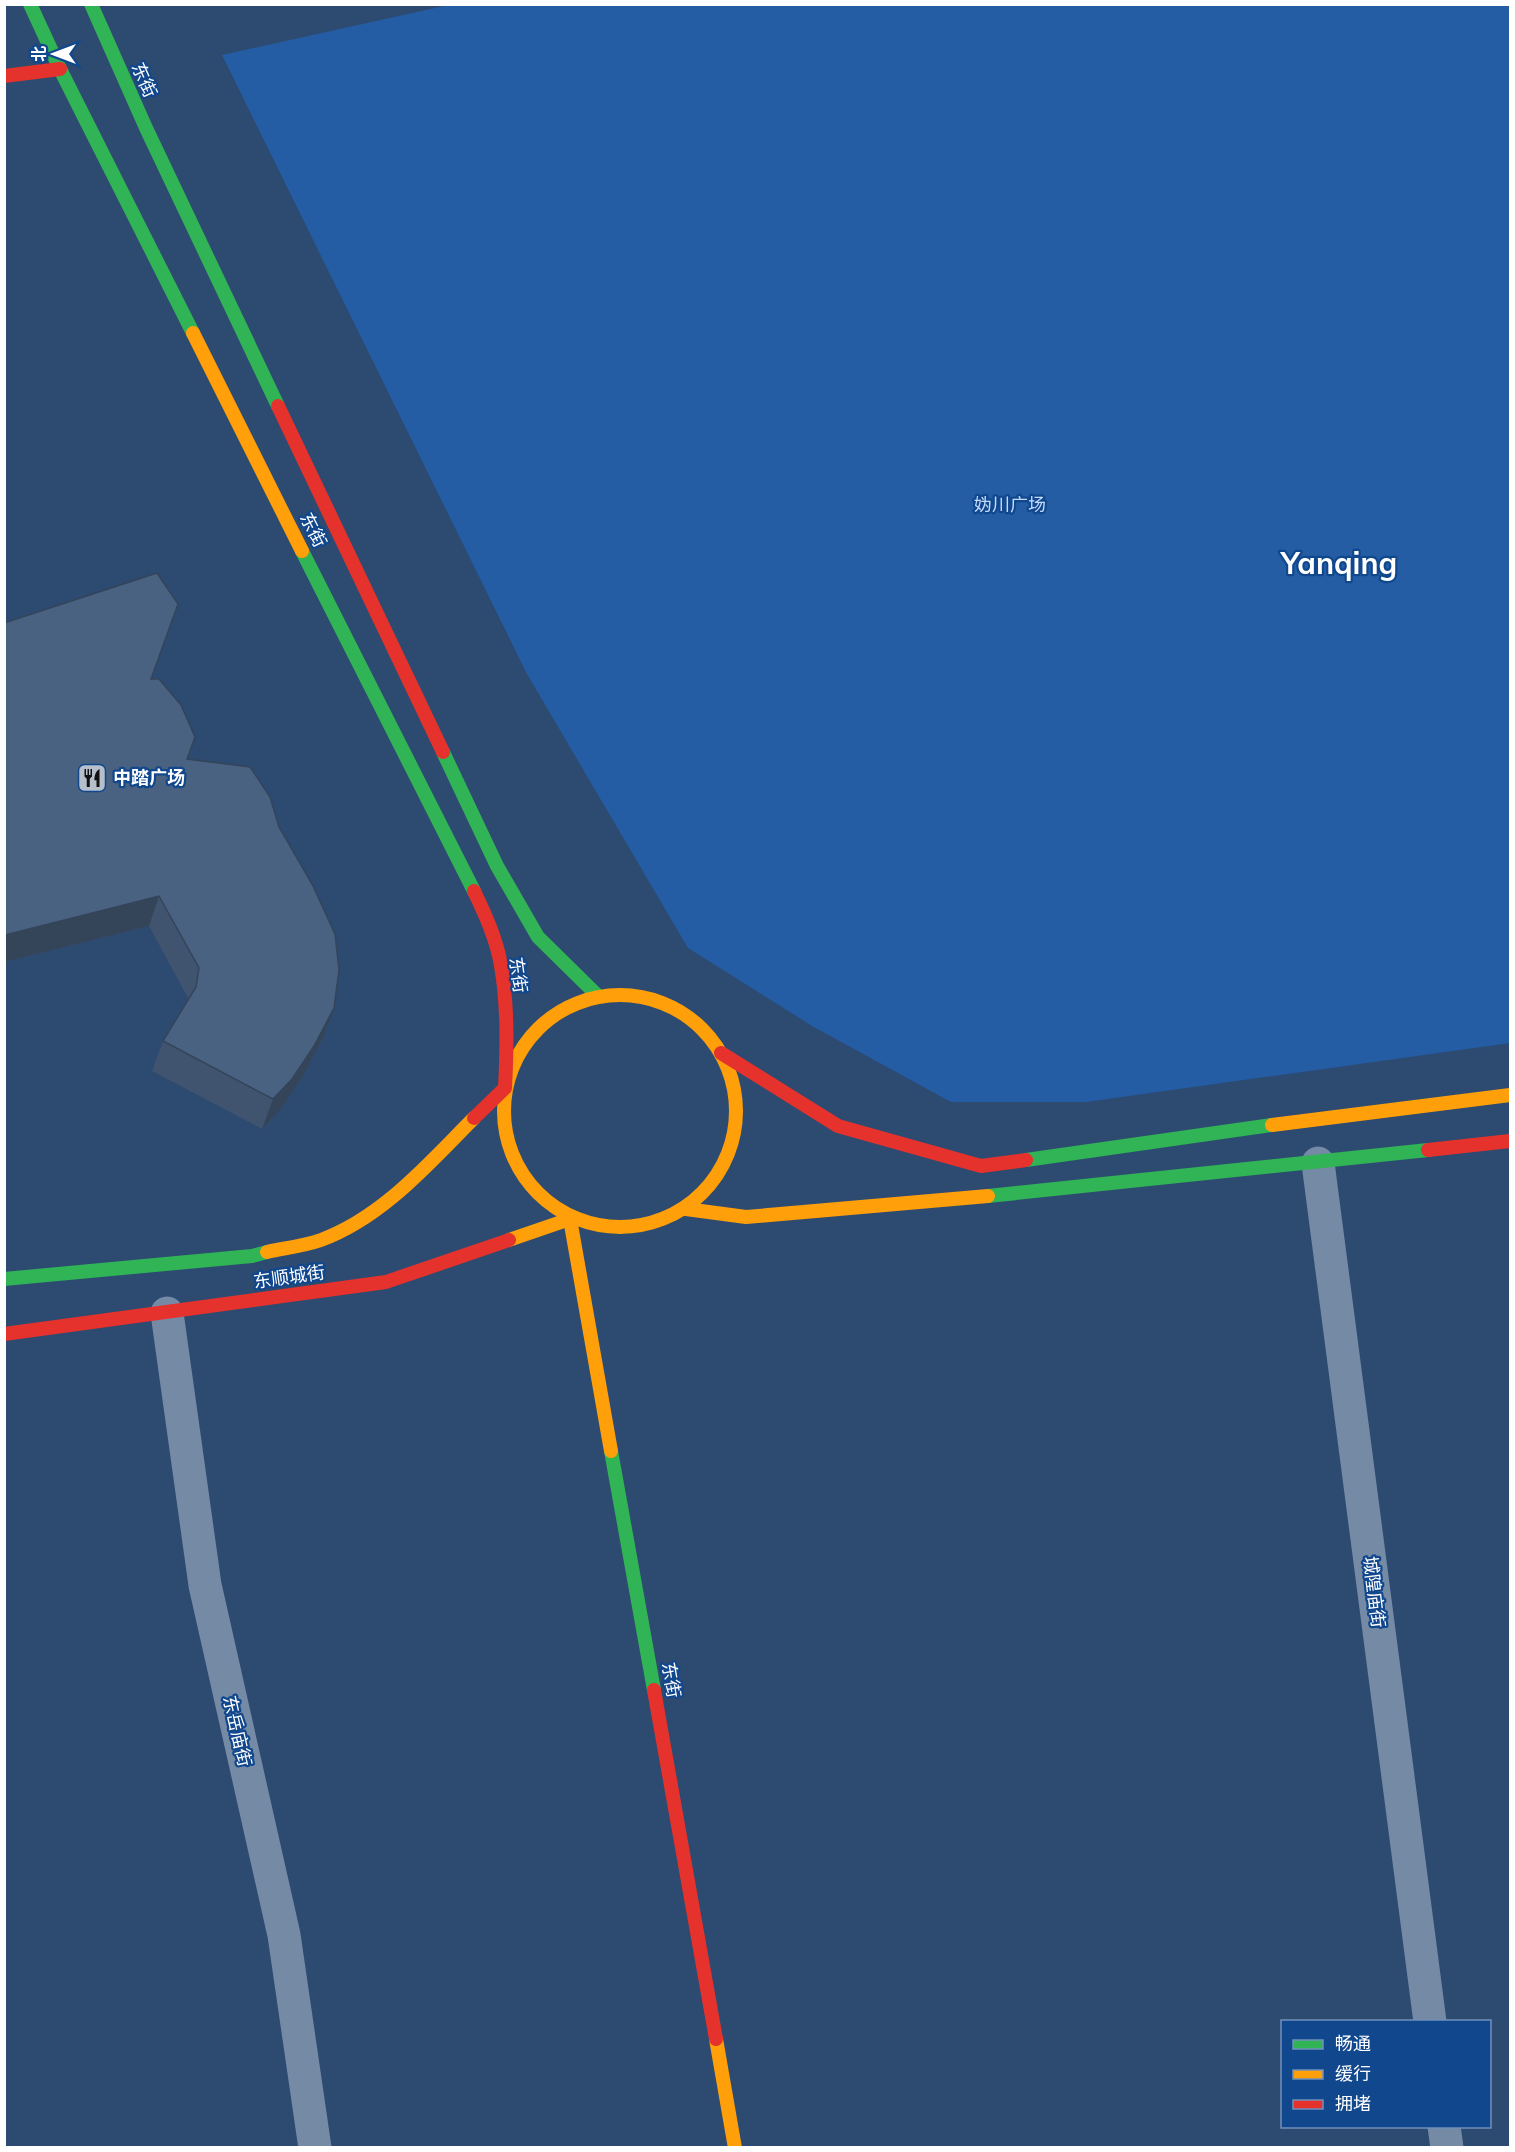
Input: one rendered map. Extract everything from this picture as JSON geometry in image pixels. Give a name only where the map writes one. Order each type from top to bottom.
[{"type":"street","name":"东街","points":[[30,4],[60,69],[485,914],[501,965],[507,1044],[505,1136],[524,1178],[570,1219],[735,2148]]},
{"type":"street","name":"东街","points":[[91,4],[146,128],[497,866],[538,937],[597,995]]},
{"type":"street","points":[[4,76],[60,69]]},
{"type":"street","points":[[505,1088],[522,1046],[554,1013],[597,995],[642,994],[685,1012],[716,1043],[721,1053],[736,1087],[736,1133],[719,1175],[686,1209],[645,1226],[598,1227],[570,1219]]},
{"type":"street","points":[[721,1053],[838,1126],[981,1166],[1510,1095]]},
{"type":"street","name":"东顺城街","points":[[4,1279],[252,1256],[320,1240],[361,1221],[402,1189],[505,1088]]},
{"type":"street","points":[[686,1209],[746,1217],[935,1203],[1510,1141]]},
{"type":"street","name":"城隍庙街","points":[[1318,1163],[1430,2020]]},
{"type":"street","name":"东顺城街","points":[[4,1334],[386,1282],[570,1219]]},
{"type":"street","name":"东岳庙街","points":[[167,1313],[205,1585],[284,1935],[315,2148]]},
{"type":"street","points":[[1444,2128],[1447,2148]]},
{"type":"green space","name":"妫川广场","points":[[453,4],[1510,5],[1510,1043],[1086,1102],[951,1102],[812,1026],[688,948],[527,674],[222,55]]},
{"type":"building","points":[[157,573],[178,604],[151,679],[159,679],[181,705],[195,737],[187,759],[250,767],[270,797],[279,827],[313,886],[335,934],[339,970],[334,1008],[314,1046],[292,1079],[273,1099],[163,1041],[196,987],[199,968],[159,896],[4,934],[4,623]]},
{"type":"traffic: fast","points":[[30,4],[60,69],[193,333]]},
{"type":"traffic: fast","points":[[91,4],[146,128],[278,406]]},
{"type":"traffic: fast","points":[[302,551],[474,891]]},
{"type":"traffic: fast","points":[[443,752],[497,866],[538,937],[597,995]]},
{"type":"traffic: fast","points":[[1026,1160],[1272,1125]]},
{"type":"traffic: fast","points":[[988,1196],[1428,1150]]},
{"type":"traffic: fast","points":[[4,1279],[252,1256],[267,1252]]},
{"type":"traffic: fast","points":[[611,1451],[654,1690]]},
{"type":"traffic: slow","points":[[193,333],[302,551]]},
{"type":"traffic: slow","points":[[609,995],[631,995],[665,1003],[675,1008],[694,1021],[710,1037],[728,1066],[734,1088],[736,1111],[734,1134],[728,1156],[717,1176],[694,1201],[665,1219],[631,1227],[609,1227],[575,1219],[565,1214],[546,1201],[530,1185],[512,1156],[504,1122],[504,1100],[512,1066],[517,1056],[530,1037],[546,1021],[575,1003],[609,995]]},
{"type":"traffic: slow","points":[[1272,1125],[1510,1095]]},
{"type":"traffic: slow","points":[[267,1252],[321,1240],[365,1218],[404,1188],[474,1118]]},
{"type":"traffic: slow","points":[[686,1209],[746,1217],[988,1196]]},
{"type":"traffic: slow","points":[[509,1240],[570,1219],[611,1451]]},
{"type":"traffic: slow","points":[[716,2039],[735,2148]]},
{"type":"traffic: jam","points":[[4,76],[60,69]]},
{"type":"traffic: jam","points":[[278,406],[443,752]]},
{"type":"traffic: jam","points":[[474,891],[497,947],[506,1012],[505,1088],[474,1118]]},
{"type":"traffic: jam","points":[[721,1053],[838,1126],[981,1166],[1026,1160]]},
{"type":"traffic: jam","points":[[1428,1150],[1510,1141]]},
{"type":"traffic: jam","points":[[4,1334],[386,1282],[509,1240]]},
{"type":"traffic: jam","points":[[654,1690],[716,2039]]},
{"type":"place","name":"中踏广场","points":[[92,778]]},
{"type":"district","name":"Yanqing","points":[[1339,564]]}]
